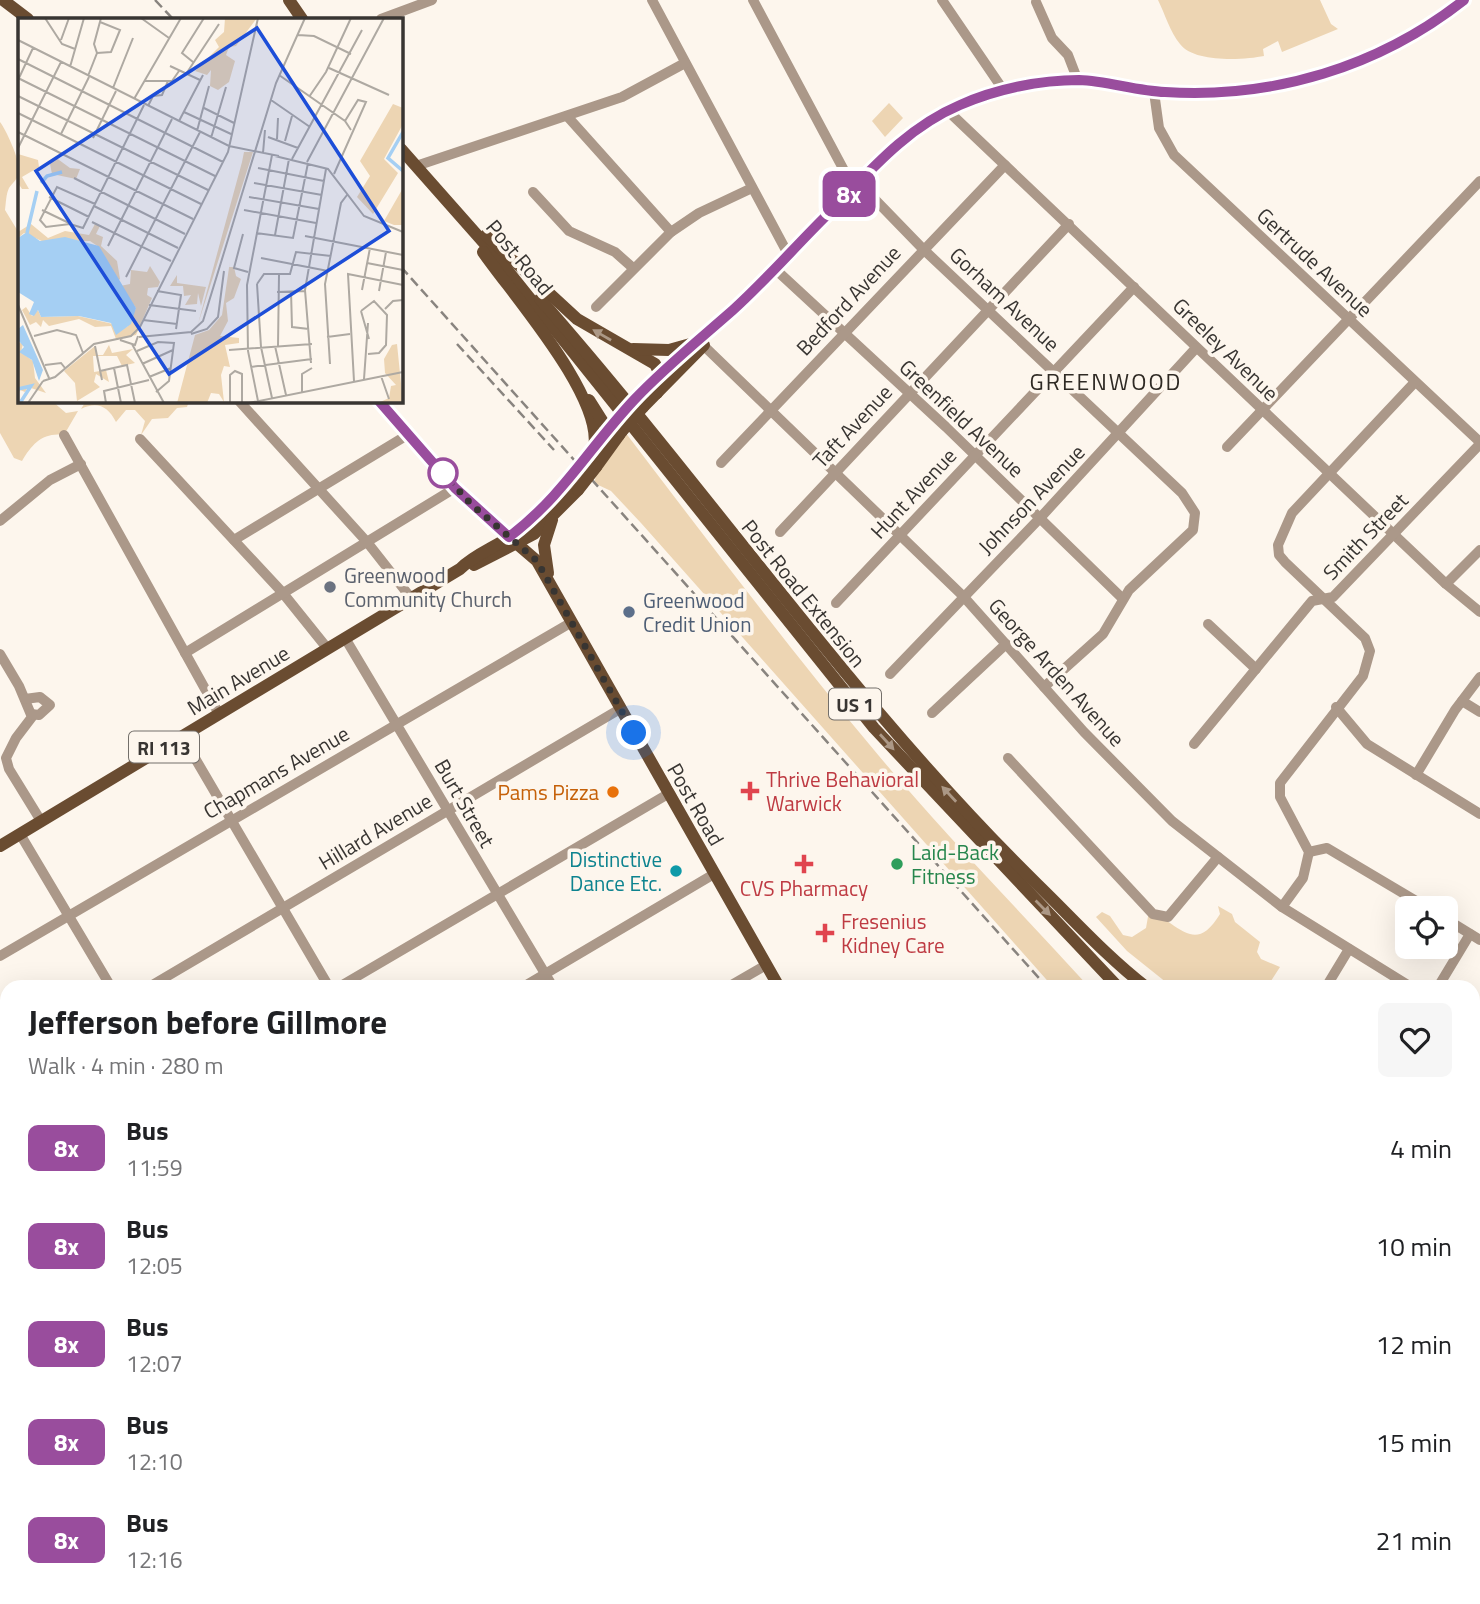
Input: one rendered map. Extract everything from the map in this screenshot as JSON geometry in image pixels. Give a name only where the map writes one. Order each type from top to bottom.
[{"type":"main road","points":[[3,0],[27,18]]},
{"type":"main road","points":[[289,0],[301,18]]},
{"type":"main road","name":"Main Avenue","points":[[640,402],[657,393],[699,344],[893,147],[948,111],[1004,90],[1039,83],[1078,80],[1154,92],[1224,93],[1277,86],[1317,76],[1399,43],[1464,0]]},
{"type":"main road","name":"Post Road","points":[[402,150],[448,203],[524,280],[616,398]]},
{"type":"main road","points":[[448,203],[577,319],[600,335],[632,349],[655,364],[663,380],[657,393]]},
{"type":"main road","points":[[448,203],[616,429]]},
{"type":"main road","points":[[632,349],[669,350],[699,344]]},
{"type":"main road","name":"Main Avenue","points":[[0,846],[411,598],[460,569],[472,566],[554,517],[592,458],[661,374],[699,344]]},
{"type":"main road","points":[[570,370],[594,431],[592,458]]},
{"type":"main road","name":"Post Road Extension","points":[[616,398],[874,728],[1111,980]]},
{"type":"main road","name":"Post Road Extension","points":[[616,398],[867,702],[932,775],[1000,848],[1139,980]]},
{"type":"main road","name":"Post Road","points":[[380,402],[455,488],[537,561],[550,580],[620,709],[775,980]]},
{"type":"main road","name":"Main Avenue","points":[[592,458],[616,429]]},
{"type":"main road","name":"Main Avenue","points":[[513,540],[542,511],[574,485]]},
{"type":"main road","points":[[550,580],[544,545],[554,517]]},
{"type":"street","points":[[384,18],[432,0]]},
{"type":"street","points":[[652,0],[788,254]]},
{"type":"street","name":"Gorham Avenue","points":[[753,0],[856,186],[990,309],[1192,506],[1196,521],[1184,539],[1122,598],[1114,619],[1103,634],[1044,687]]},
{"type":"street","points":[[942,0],[1004,90]]},
{"type":"street","points":[[1036,2],[1052,38],[1068,55],[1078,80]]},
{"type":"street","points":[[416,166],[622,97],[685,63]]},
{"type":"street","name":"Gertrude Avenue","points":[[1154,92],[1159,128],[1174,155],[1480,443]]},
{"type":"street","name":"Greeley Avenue","points":[[948,111],[1446,584],[1480,612]]},
{"type":"street","points":[[567,116],[671,232]]},
{"type":"street","name":"Bedford Avenue","points":[[721,463],[1005,165]]},
{"type":"street","points":[[1227,447],[1350,321],[1480,181]]},
{"type":"street","points":[[596,307],[671,232],[699,214],[751,188]]},
{"type":"street","points":[[533,192],[569,231],[615,252],[633,268]]},
{"type":"street","name":"Taft Avenue","points":[[780,532],[1069,225]]},
{"type":"street","name":"Greenfield Avenue","points":[[774,268],[909,393],[1122,598]]},
{"type":"street","name":"Hunt Avenue","points":[[836,603],[1134,287]]},
{"type":"street","name":"George Arden Avenue","points":[[699,344],[963,596],[1138,790],[1282,907],[1400,980]]},
{"type":"street","name":"Johnson Avenue","points":[[890,674],[1120,433],[1196,348]]},
{"type":"street","points":[[1282,907],[1303,878],[1309,852],[1294,829],[1278,790],[1280,783],[1336,707],[1363,676],[1370,661],[1370,644],[1285,562],[1279,555],[1278,545],[1292,513],[1415,382]]},
{"type":"street","points":[[240,402],[367,542],[411,598]]},
{"type":"street","points":[[234,540],[409,434]]},
{"type":"street","points":[[64,435],[219,714]]},
{"type":"street","points":[[140,439],[282,592],[327,648]]},
{"type":"street","name":"Smith Street","points":[[1194,744],[1312,601],[1333,597],[1480,443]]},
{"type":"street","points":[[0,520],[50,480],[81,464]]},
{"type":"street","points":[[186,653],[455,488]]},
{"type":"street","points":[[1446,584],[1480,550]]},
{"type":"street","name":"Chapmans Avenue","points":[[0,956],[572,622]]},
{"type":"street","points":[[1208,624],[1256,669]]},
{"type":"street","name":"Burt Street","points":[[345,638],[549,980]]},
{"type":"street","points":[[932,713],[1006,644]]},
{"type":"street","points":[[0,654],[31,714]]},
{"type":"street","points":[[1416,775],[1480,677]]},
{"type":"street","points":[[25,699],[40,696],[50,705],[39,715],[31,714]]},
{"type":"street","points":[[1462,701],[1480,712]]},
{"type":"street","points":[[1336,707],[1367,744],[1480,814]]},
{"type":"street","name":"Hillard Avenue","points":[[161,980],[620,709]]},
{"type":"street","points":[[31,714],[6,758],[9,769],[41,821]]},
{"type":"street","points":[[183,736],[325,980]]},
{"type":"street","points":[[1008,758],[1078,830],[1153,914],[1168,917],[1218,857]]},
{"type":"street","points":[[351,980],[668,794]]},
{"type":"street","points":[[20,834],[107,980]]},
{"type":"street","points":[[1309,852],[1327,848],[1408,896]]},
{"type":"street","points":[[535,980],[714,874]]},
{"type":"street","points":[[1458,926],[1480,940]]},
{"type":"street","points":[[1442,980],[1470,934]]},
{"type":"street","points":[[1330,980],[1349,949]]},
{"type":"street","points":[[740,980],[766,965]]},
{"type":"shaded area","points":[[1158,0],[1320,0],[1331,24],[1338,29],[1282,52],[1278,41],[1263,49],[1264,56],[1232,59],[1207,57],[1187,50],[1180,44]]},
{"type":"shaded area","points":[[889,103],[903,118],[885,137],[872,121]]},
{"type":"shaded area","points":[[0,122],[18,163],[18,175],[8,190],[5,210],[18,231],[18,402],[53,402],[66,413],[78,411],[64,435],[50,435],[39,440],[22,461],[14,458],[0,433]]},
{"type":"shaded area","points":[[85,402],[189,402],[187,407],[177,408],[168,418],[152,419],[141,435],[145,421],[135,410],[126,410],[116,422],[102,406],[92,405],[81,409]]},
{"type":"shaded area","points":[[625,432],[782,636],[904,786],[1082,980],[1047,980],[641,523],[611,491],[594,483],[598,469]]},
{"type":"shaded area","points":[[1218,906],[1232,914],[1235,922],[1260,942],[1257,952],[1261,959],[1280,967],[1272,980],[1163,980],[1127,951],[1096,917],[1102,912],[1110,916],[1123,935],[1132,937],[1146,928],[1149,911],[1195,935],[1203,933],[1220,914]]},
{"type":"railway","points":[[155,0],[172,18]]},
{"type":"railway","points":[[402,268],[1041,980]]},
{"type":"railway","points":[[457,344],[554,450]]},
{"type":"bus line","name":"8x","points":[[380,402],[455,488],[509,537],[542,511],[571,480],[608,430],[637,397],[731,312],[893,147],[938,116],[958,105],[1004,90],[1060,81],[1081,80],[1154,92],[1197,94],[1277,86],[1334,71],[1387,49],[1410,37],[1464,0]]},
{"type":"place","name":"Greenwood Community Church","points":[[330,587]]},
{"type":"place","name":"Greenwood Credit Union","points":[[629,612]]},
{"type":"place","name":"Thrive Behavioral Warwick","points":[[750,791]]},
{"type":"place","name":"Pams Pizza","points":[[613,792]]},
{"type":"place","name":"CVS Pharmacy","points":[[804,864]]},
{"type":"place","name":"Laid-Back Fitness","points":[[897,864]]},
{"type":"place","name":"Distinctive Dance Etc.","points":[[676,871]]},
{"type":"place","name":"Fresenius Kidney Care","points":[[825,933]]},
{"type":"district","name":"GREENWOOD","points":[[1106,381]]},
{"type":"route","points":[[443,473],[471,504],[537,561],[634,733]]}]
